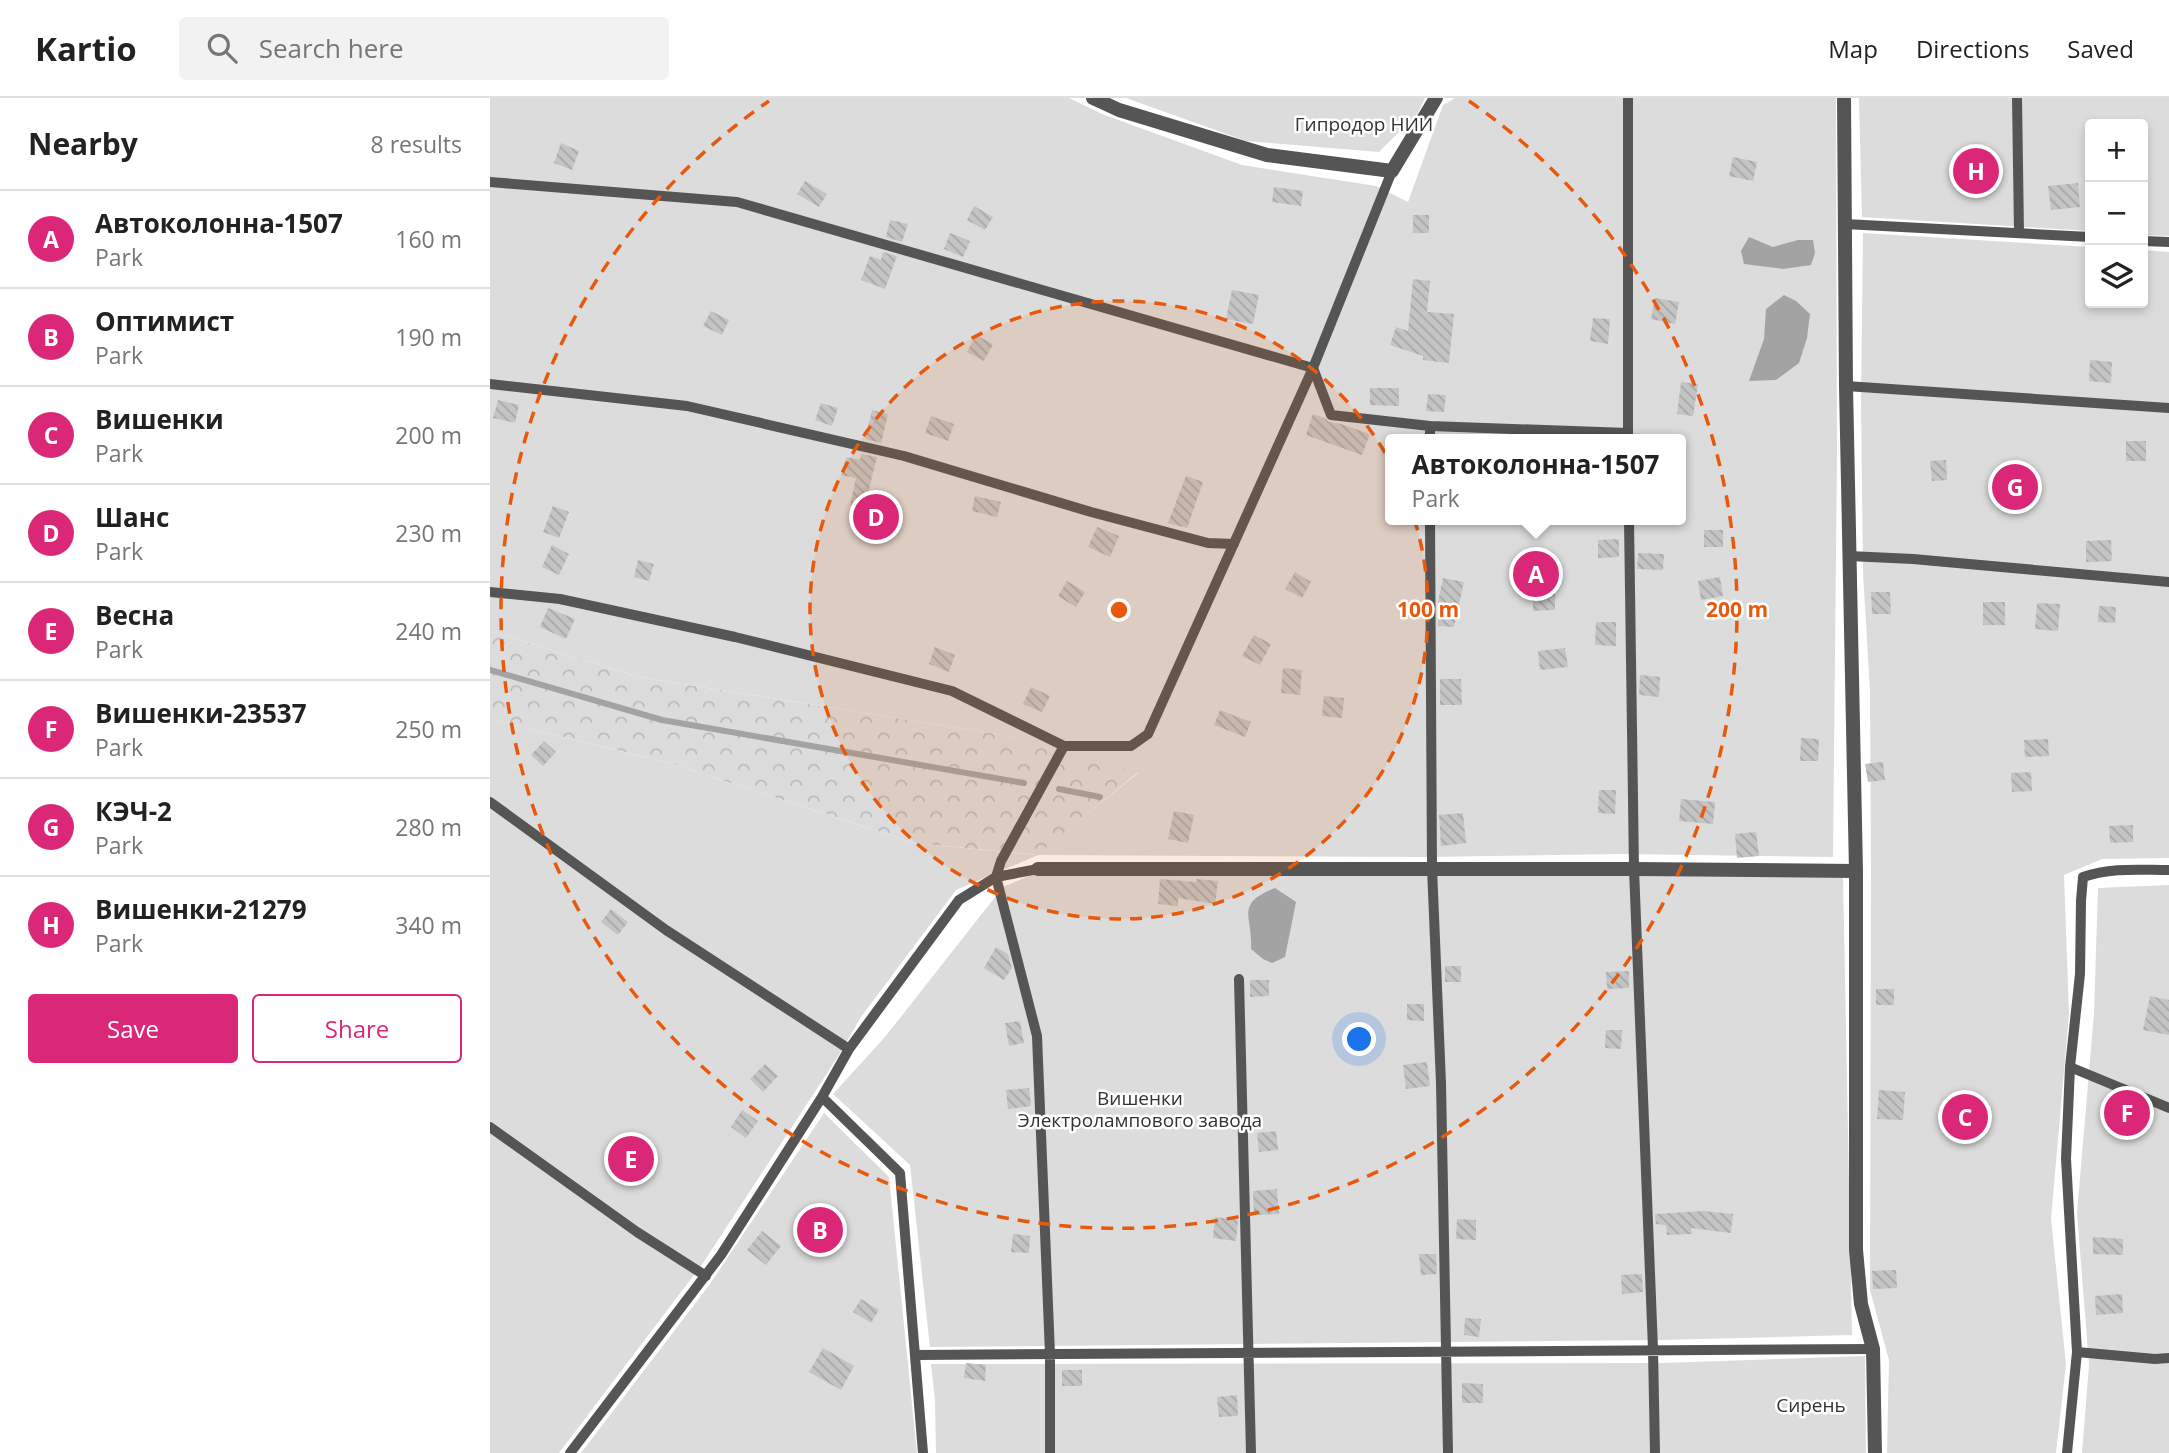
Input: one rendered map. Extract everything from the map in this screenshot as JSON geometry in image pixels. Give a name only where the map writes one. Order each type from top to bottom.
[{"type":"street","points":[[1093,98],[1119,110],[1266,155],[1392,171],[1436,98]]},
{"type":"street","points":[[1844,98],[1846,386],[1856,871],[1856,1250],[1861,1304],[1873,1349],[1875,1453]]},
{"type":"street","points":[[1038,869],[1856,871]]},
{"type":"lane","points":[[1628,98],[1628,434]]},
{"type":"lane","points":[[2017,98],[2019,232]]},
{"type":"lane","points":[[490,592],[560,599],[735,637],[952,691],[1064,746],[1132,747],[1148,734],[1314,368],[1392,171]]},
{"type":"lane","points":[[490,182],[737,202],[1314,368]]},
{"type":"lane","points":[[1845,224],[2085,237]]},
{"type":"lane","points":[[2148,241],[2169,242]]},
{"type":"lane","points":[[1314,368],[1331,415],[1430,426],[1588,434]]},
{"type":"lane","points":[[490,384],[687,406],[904,456],[1091,512],[1208,543],[1234,544]]},
{"type":"lane","points":[[1846,386],[2169,408]]},
{"type":"lane","points":[[1430,426],[1430,434]]},
{"type":"lane","points":[[1430,525],[1432,868],[1441,1083],[1448,1453]]},
{"type":"lane","points":[[1629,525],[1634,869],[1655,1453]]},
{"type":"lane","points":[[1849,556],[1913,559],[2169,582]]},
{"type":"lane","points":[[1050,1453],[1050,1354],[1037,1036],[996,877],[1001,861],[1064,746]]},
{"type":"lane","points":[[490,802],[666,930],[849,1049]]},
{"type":"lane","points":[[570,1453],[721,1255],[822,1097],[849,1049],[959,900],[996,877],[1038,869]]},
{"type":"lane","points":[[2067,1453],[2077,1352],[2066,1159],[2070,1067],[2080,974],[2083,877],[2116,869],[2169,870]]},
{"type":"lane","points":[[1239,979],[1251,1453]]},
{"type":"lane","points":[[2070,1067],[2169,1108]]},
{"type":"lane","points":[[822,1097],[900,1173],[923,1453]]},
{"type":"lane","points":[[490,1127],[637,1232],[706,1276]]},
{"type":"lane","points":[[916,1355],[1873,1349]]},
{"type":"lane","points":[[2077,1352],[2169,1358]]},
{"type":"green space","points":[[490,98],[1069,98],[1102,114],[1242,165],[1376,186],[1408,202],[1443,105],[1455,98],[1836,98],[1837,453],[1833,857],[1622,854],[1423,857],[1038,855],[956,890],[861,1017],[703,1263],[559,1453],[490,1453],[490,719],[669,763],[914,843],[1037,855],[1138,773],[997,734],[639,677],[490,631]]},
{"type":"green space","name":"Гипродор НИИ","points":[[1126,98],[1425,98],[1418,113],[1379,152],[1246,141]]},
{"type":"green space","points":[[1859,98],[2169,98],[2169,236],[2148,235],[2148,119],[2085,119],[2085,231],[1862,217]]},
{"type":"green space","points":[[1863,233],[2085,247],[2085,308],[2148,308],[2148,250],[2169,252],[2169,858],[2102,859],[2064,875],[2069,1014],[2051,1219],[2066,1364],[2056,1453],[1887,1453],[1889,1360],[1870,1290],[1870,691],[1863,572]]},
{"type":"green space","points":[[490,631],[639,677],[997,734],[1138,772],[1038,855],[914,843],[669,763],[490,719]]},
{"type":"green space","name":"Вишенки Электролампового завода","points":[[1036,873],[1843,877],[1852,1335],[1662,1340],[930,1347],[910,1165],[833,1094],[885,1037],[1003,887]]},
{"type":"green space","points":[[2169,885],[2169,1453],[2082,1453],[2089,1365],[2077,1213],[2094,1013],[2098,888]]},
{"type":"green space","points":[[824,1113],[889,1177],[917,1453],[581,1453],[710,1284]]},
{"type":"green space","name":"Сирень","points":[[1865,1356],[1866,1453],[936,1453],[931,1364],[1662,1363]]},
{"type":"shaded area","points":[[1749,237],[1773,247],[1798,240],[1813,240],[1815,253],[1811,265],[1783,269],[1744,264],[1741,251]]},
{"type":"shaded area","points":[[1784,295],[1796,301],[1810,314],[1807,338],[1799,363],[1776,380],[1749,381],[1764,339],[1766,309]]},
{"type":"shaded area","points":[[1275,888],[1296,902],[1285,957],[1272,963],[1251,949],[1248,912],[1254,900]]},
{"type":"building","points":[[561,143],[579,151],[572,170],[554,163]]},
{"type":"building","points":[[1733,157],[1757,162],[1753,181],[1729,176]]},
{"type":"building","points":[[805,181],[827,194],[819,207],[797,194]]},
{"type":"building","points":[[2078,183],[2080,207],[2051,210],[2048,186]]},
{"type":"building","points":[[1274,187],[1303,191],[1301,206],[1272,202]]},
{"type":"building","points":[[974,206],[993,217],[985,230],[967,220]]},
{"type":"building","points":[[1413,215],[1429,215],[1429,233],[1413,233]]},
{"type":"building","points":[[890,220],[908,224],[902,242],[886,237]]},
{"type":"building","points":[[950,233],[970,241],[963,257],[944,249]]},
{"type":"building","points":[[883,252],[897,256],[885,289],[861,280],[870,256],[881,260]]},
{"type":"building","points":[[1413,279],[1430,281],[1427,312],[1454,314],[1449,363],[1423,360],[1423,356],[1390,345],[1396,327],[1408,331]]},
{"type":"building","points":[[1232,290],[1259,295],[1253,324],[1226,319]]},
{"type":"building","points":[[1655,298],[1679,302],[1675,324],[1651,319]]},
{"type":"building","points":[[711,311],[729,320],[722,335],[703,326]]},
{"type":"building","points":[[1593,318],[1610,319],[1608,344],[1590,341]]},
{"type":"building","points":[[976,335],[993,344],[984,361],[967,352]]},
{"type":"building","points":[[2090,360],[2112,362],[2111,383],[2089,381]]},
{"type":"building","points":[[1681,382],[1698,384],[1693,416],[1677,414]]},
{"type":"building","points":[[1370,388],[1399,388],[1399,406],[1370,405]]},
{"type":"building","points":[[1428,394],[1446,395],[1444,412],[1426,411]]},
{"type":"building","points":[[498,400],[519,405],[515,423],[493,418]]},
{"type":"building","points":[[821,403],[838,408],[832,426],[815,420]]},
{"type":"building","points":[[872,410],[888,414],[881,443],[865,439]]},
{"type":"building","points":[[1313,414],[1329,422],[1370,434],[1362,455],[1306,435]]},
{"type":"building","points":[[931,416],[954,424],[948,441],[925,433]]},
{"type":"building","points":[[2126,441],[2146,441],[2146,461],[2126,461]]},
{"type":"building","points":[[861,454],[877,457],[864,509],[850,505],[856,478],[841,475],[846,457],[860,460]]},
{"type":"building","points":[[1946,460],[1947,480],[1932,481],[1930,461]]},
{"type":"building","points":[[1186,476],[1203,482],[1187,528],[1168,523]]},
{"type":"building","points":[[975,496],[1001,502],[997,517],[972,511]]},
{"type":"building","points":[[553,506],[569,512],[559,538],[543,532]]},
{"type":"building","points":[[1097,527],[1119,536],[1110,557],[1088,547]]},
{"type":"building","points":[[1704,530],[1723,530],[1723,547],[1704,547]]},
{"type":"building","points":[[1619,539],[1619,557],[1598,558],[1598,540]]},
{"type":"building","points":[[2111,540],[2112,561],[2086,562],[2086,541]]},
{"type":"building","points":[[552,545],[569,554],[559,575],[542,567]]},
{"type":"building","points":[[1638,553],[1664,554],[1663,570],[1637,569]]},
{"type":"building","points":[[638,560],[654,564],[649,581],[634,577]]},
{"type":"building","points":[[1295,572],[1311,582],[1302,598],[1285,589]]},
{"type":"building","points":[[1720,577],[1723,596],[1701,600],[1698,581]]},
{"type":"building","points":[[1443,578],[1464,582],[1454,627],[1438,626],[1438,602]]},
{"type":"building","points":[[1067,581],[1085,592],[1076,607],[1058,596]]},
{"type":"building","points":[[1871,592],[1890,592],[1891,614],[1872,614]]},
{"type":"building","points":[[1533,593],[1555,593],[1555,610],[1533,611]]},
{"type":"building","points":[[1983,602],[2005,602],[2005,625],[1983,625]]},
{"type":"building","points":[[2037,603],[2060,604],[2058,631],[2035,629]]},
{"type":"building","points":[[2099,606],[2116,607],[2115,623],[2098,622]]},
{"type":"building","points":[[548,608],[575,619],[566,639],[540,627]]},
{"type":"building","points":[[1596,622],[1616,622],[1616,646],[1595,645]]},
{"type":"building","points":[[1254,635],[1271,644],[1260,665],[1242,656]]},
{"type":"building","points":[[935,647],[955,655],[949,672],[929,664]]},
{"type":"building","points":[[1565,648],[1568,667],[1540,670],[1538,651]]},
{"type":"building","points":[[1283,668],[1302,670],[1300,695],[1281,693]]},
{"type":"building","points":[[1640,675],[1660,677],[1659,697],[1639,695]]},
{"type":"building","points":[[1440,679],[1461,679],[1462,705],[1440,705]]},
{"type":"building","points":[[1031,687],[1050,696],[1042,712],[1023,704]]},
{"type":"building","points":[[1324,696],[1344,698],[1342,718],[1322,716]]},
{"type":"building","points":[[1220,710],[1251,722],[1245,737],[1214,725]]},
{"type":"building","points":[[1801,738],[1819,739],[1818,761],[1800,761]]},
{"type":"building","points":[[2048,739],[2049,756],[2025,757],[2024,740]]},
{"type":"building","points":[[544,741],[556,752],[543,766],[531,755]]},
{"type":"building","points":[[1883,762],[1885,780],[1868,782],[1865,764]]},
{"type":"building","points":[[2031,772],[2032,791],[2012,792],[2011,773]]},
{"type":"building","points":[[1599,790],[1616,790],[1615,814],[1598,813]]},
{"type":"building","points":[[1681,799],[1715,802],[1713,824],[1679,821]]},
{"type":"building","points":[[1174,811],[1194,815],[1188,843],[1168,839]]},
{"type":"building","points":[[1463,813],[1466,843],[1441,846],[1439,815]]},
{"type":"building","points":[[2133,825],[2133,842],[2110,843],[2109,826]]},
{"type":"building","points":[[1756,832],[1759,856],[1737,858],[1735,834]]},
{"type":"building","points":[[1160,879],[1218,881],[1215,904],[1178,898],[1178,906],[1158,904]]},
{"type":"building","points":[[611,909],[628,922],[618,935],[601,922]]},
{"type":"building","points":[[996,947],[1008,954],[1012,968],[1004,980],[984,968]]},
{"type":"building","points":[[1445,966],[1461,966],[1461,982],[1445,982]]},
{"type":"building","points":[[1629,971],[1629,988],[1607,989],[1606,972]]},
{"type":"building","points":[[1250,980],[1269,980],[1269,996],[1250,997]]},
{"type":"building","points":[[1876,989],[1894,989],[1894,1005],[1876,1005]]},
{"type":"building","points":[[2150,996],[2169,1000],[2169,1035],[2143,1030]]},
{"type":"building","points":[[1407,1004],[1424,1004],[1424,1021],[1407,1020]]},
{"type":"building","points":[[1020,1021],[1024,1043],[1009,1046],[1005,1023]]},
{"type":"building","points":[[1606,1030],[1622,1030],[1621,1049],[1605,1048]]},
{"type":"building","points":[[1427,1062],[1430,1086],[1406,1089],[1403,1065]]},
{"type":"building","points":[[765,1064],[778,1076],[763,1092],[750,1079]]},
{"type":"building","points":[[1029,1088],[1031,1106],[1008,1109],[1006,1090]]},
{"type":"building","points":[[1879,1090],[1905,1092],[1903,1120],[1877,1119]]},
{"type":"building","points":[[742,1110],[758,1121],[746,1138],[731,1127]]},
{"type":"building","points":[[1276,1131],[1278,1150],[1259,1152],[1257,1133]]},
{"type":"building","points":[[1277,1189],[1279,1214],[1254,1215],[1253,1191]]},
{"type":"building","points":[[1703,1211],[1733,1214],[1731,1233],[1691,1228],[1692,1234],[1667,1235],[1666,1225],[1656,1224],[1655,1214]]},
{"type":"building","points":[[1215,1217],[1238,1220],[1236,1241],[1213,1238]]},
{"type":"building","points":[[1457,1219],[1476,1220],[1476,1240],[1456,1239]]},
{"type":"building","points":[[762,1231],[781,1246],[766,1265],[747,1250]]},
{"type":"building","points":[[1013,1234],[1030,1236],[1029,1253],[1011,1252]]},
{"type":"building","points":[[2093,1237],[2123,1239],[2123,1255],[2093,1254]]},
{"type":"building","points":[[1419,1254],[1436,1254],[1437,1274],[1421,1275]]},
{"type":"building","points":[[1896,1270],[1897,1288],[1873,1289],[1872,1271]]},
{"type":"building","points":[[1642,1274],[1643,1292],[1622,1294],[1621,1275]]},
{"type":"building","points":[[2122,1294],[2123,1313],[2096,1315],[2095,1296]]},
{"type":"building","points":[[861,1299],[879,1310],[871,1323],[853,1312]]},
{"type":"building","points":[[1465,1318],[1481,1319],[1479,1337],[1464,1335]]},
{"type":"building","points":[[823,1348],[854,1366],[841,1390],[809,1372]]},
{"type":"building","points":[[966,1363],[986,1365],[985,1381],[964,1378]]},
{"type":"building","points":[[1062,1370],[1082,1370],[1082,1386],[1062,1386]]},
{"type":"building","points":[[1462,1383],[1483,1384],[1483,1403],[1462,1403]]},
{"type":"building","points":[[1237,1395],[1238,1416],[1219,1417],[1217,1397]]},
{"type":"waterway","points":[[490,670],[662,720],[1024,783]]},
{"type":"waterway","points":[[1059,789],[1100,797]]},
{"type":"place","name":"Вишенки-21279","points":[[1976,171]]},
{"type":"place","name":"КЭЧ-2","points":[[2015,487]]},
{"type":"place","name":"Шанс","points":[[876,517]]},
{"type":"place","name":"Автоколонна-1507","points":[[1536,574]]},
{"type":"place","name":"Вишенки-23537","points":[[2127,1113]]},
{"type":"place","name":"Вишенки","points":[[1965,1117]]},
{"type":"place","name":"Весна","points":[[631,1159]]},
{"type":"place","name":"Оптимист","points":[[820,1230]]}]
